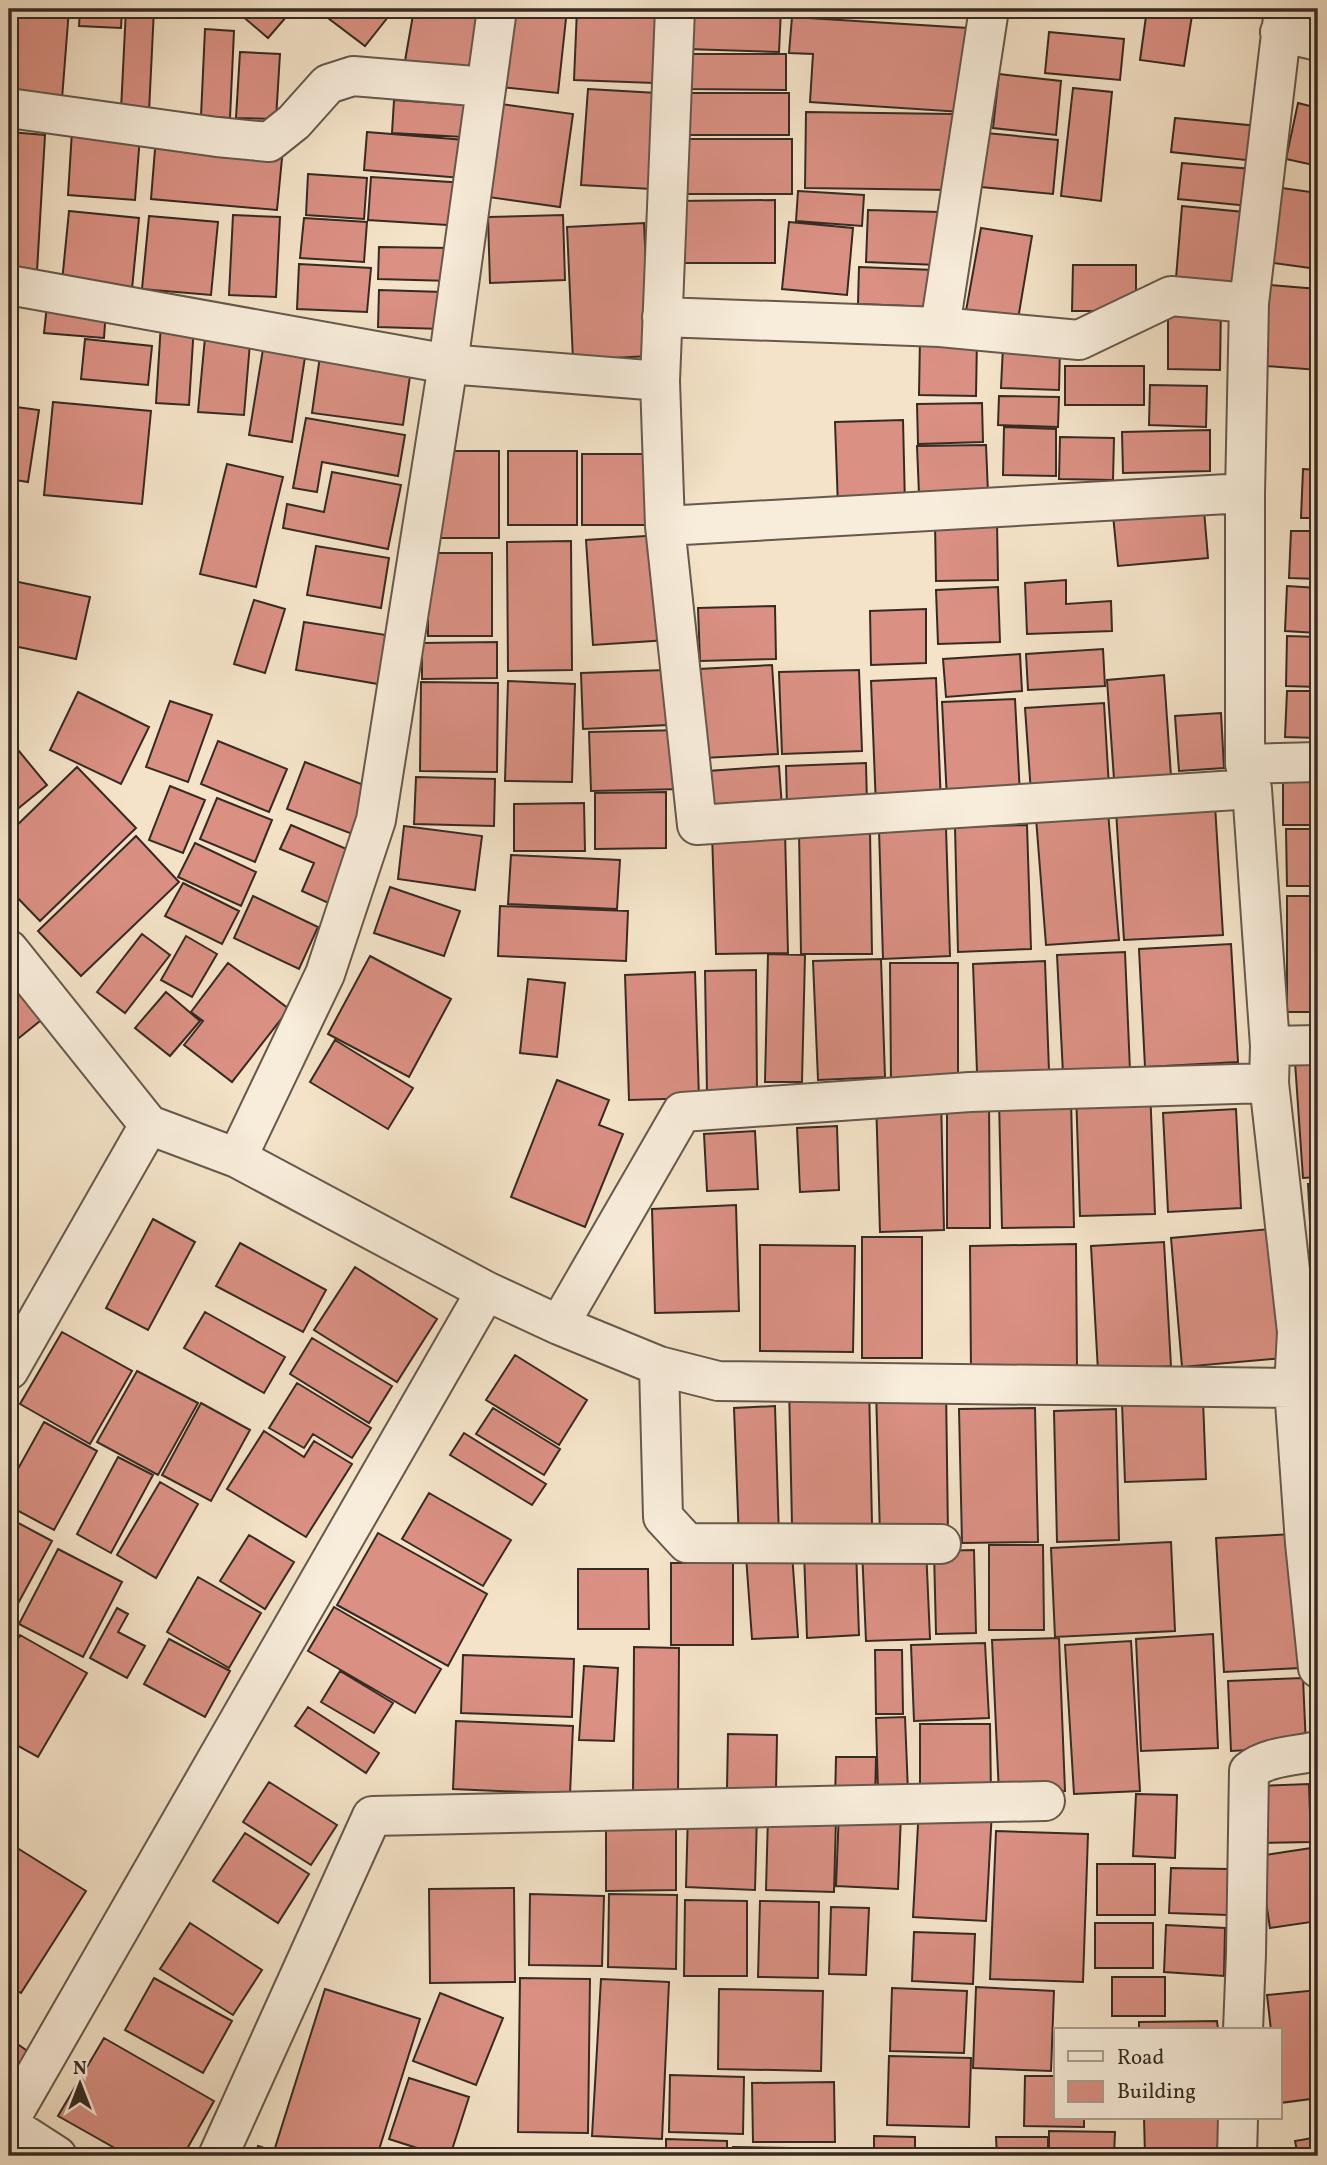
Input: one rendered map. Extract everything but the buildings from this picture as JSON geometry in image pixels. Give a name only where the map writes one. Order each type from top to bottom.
[{"type":"street","points":[[237,1158],[325,974],[376,820],[448,364],[497,9]]},
{"type":"street","points":[[675,9],[660,381],[665,526],[697,825],[1249,777],[1318,762]]},
{"type":"street","points":[[940,327],[989,9]]},
{"type":"street","points":[[1318,41],[1282,20],[1249,303],[1245,493],[1249,777],[1270,1065],[1308,1331],[1294,1388],[1311,1543],[1318,1668]]},
{"type":"street","points":[[9,108],[269,142],[294,122],[328,84],[353,76],[486,86]]},
{"type":"street","points":[[9,285],[448,364],[660,381]]},
{"type":"street","points":[[662,317],[940,327],[1079,340],[1171,296],[1249,303]]},
{"type":"street","points":[[665,526],[1245,493]]},
{"type":"street","points":[[9,950],[149,1125],[237,1158],[486,1292],[659,1366],[718,1381],[1294,1388]]},
{"type":"street","points":[[559,1325],[682,1112],[970,1092],[1270,1065],[1318,1045]]},
{"type":"street","points":[[9,1370],[149,1125]]},
{"type":"street","points":[[57,2156],[9,2123],[486,1292]]},
{"type":"street","points":[[659,1366],[663,1517],[687,1542],[941,1544]]},
{"type":"street","points":[[1243,2028],[1249,1771],[1257,1764],[1318,1751]]},
{"type":"street","points":[[218,2156],[372,1815],[1045,1801]]},
{"type":"street","points":[[1237,2156],[1238,2120]]}]
